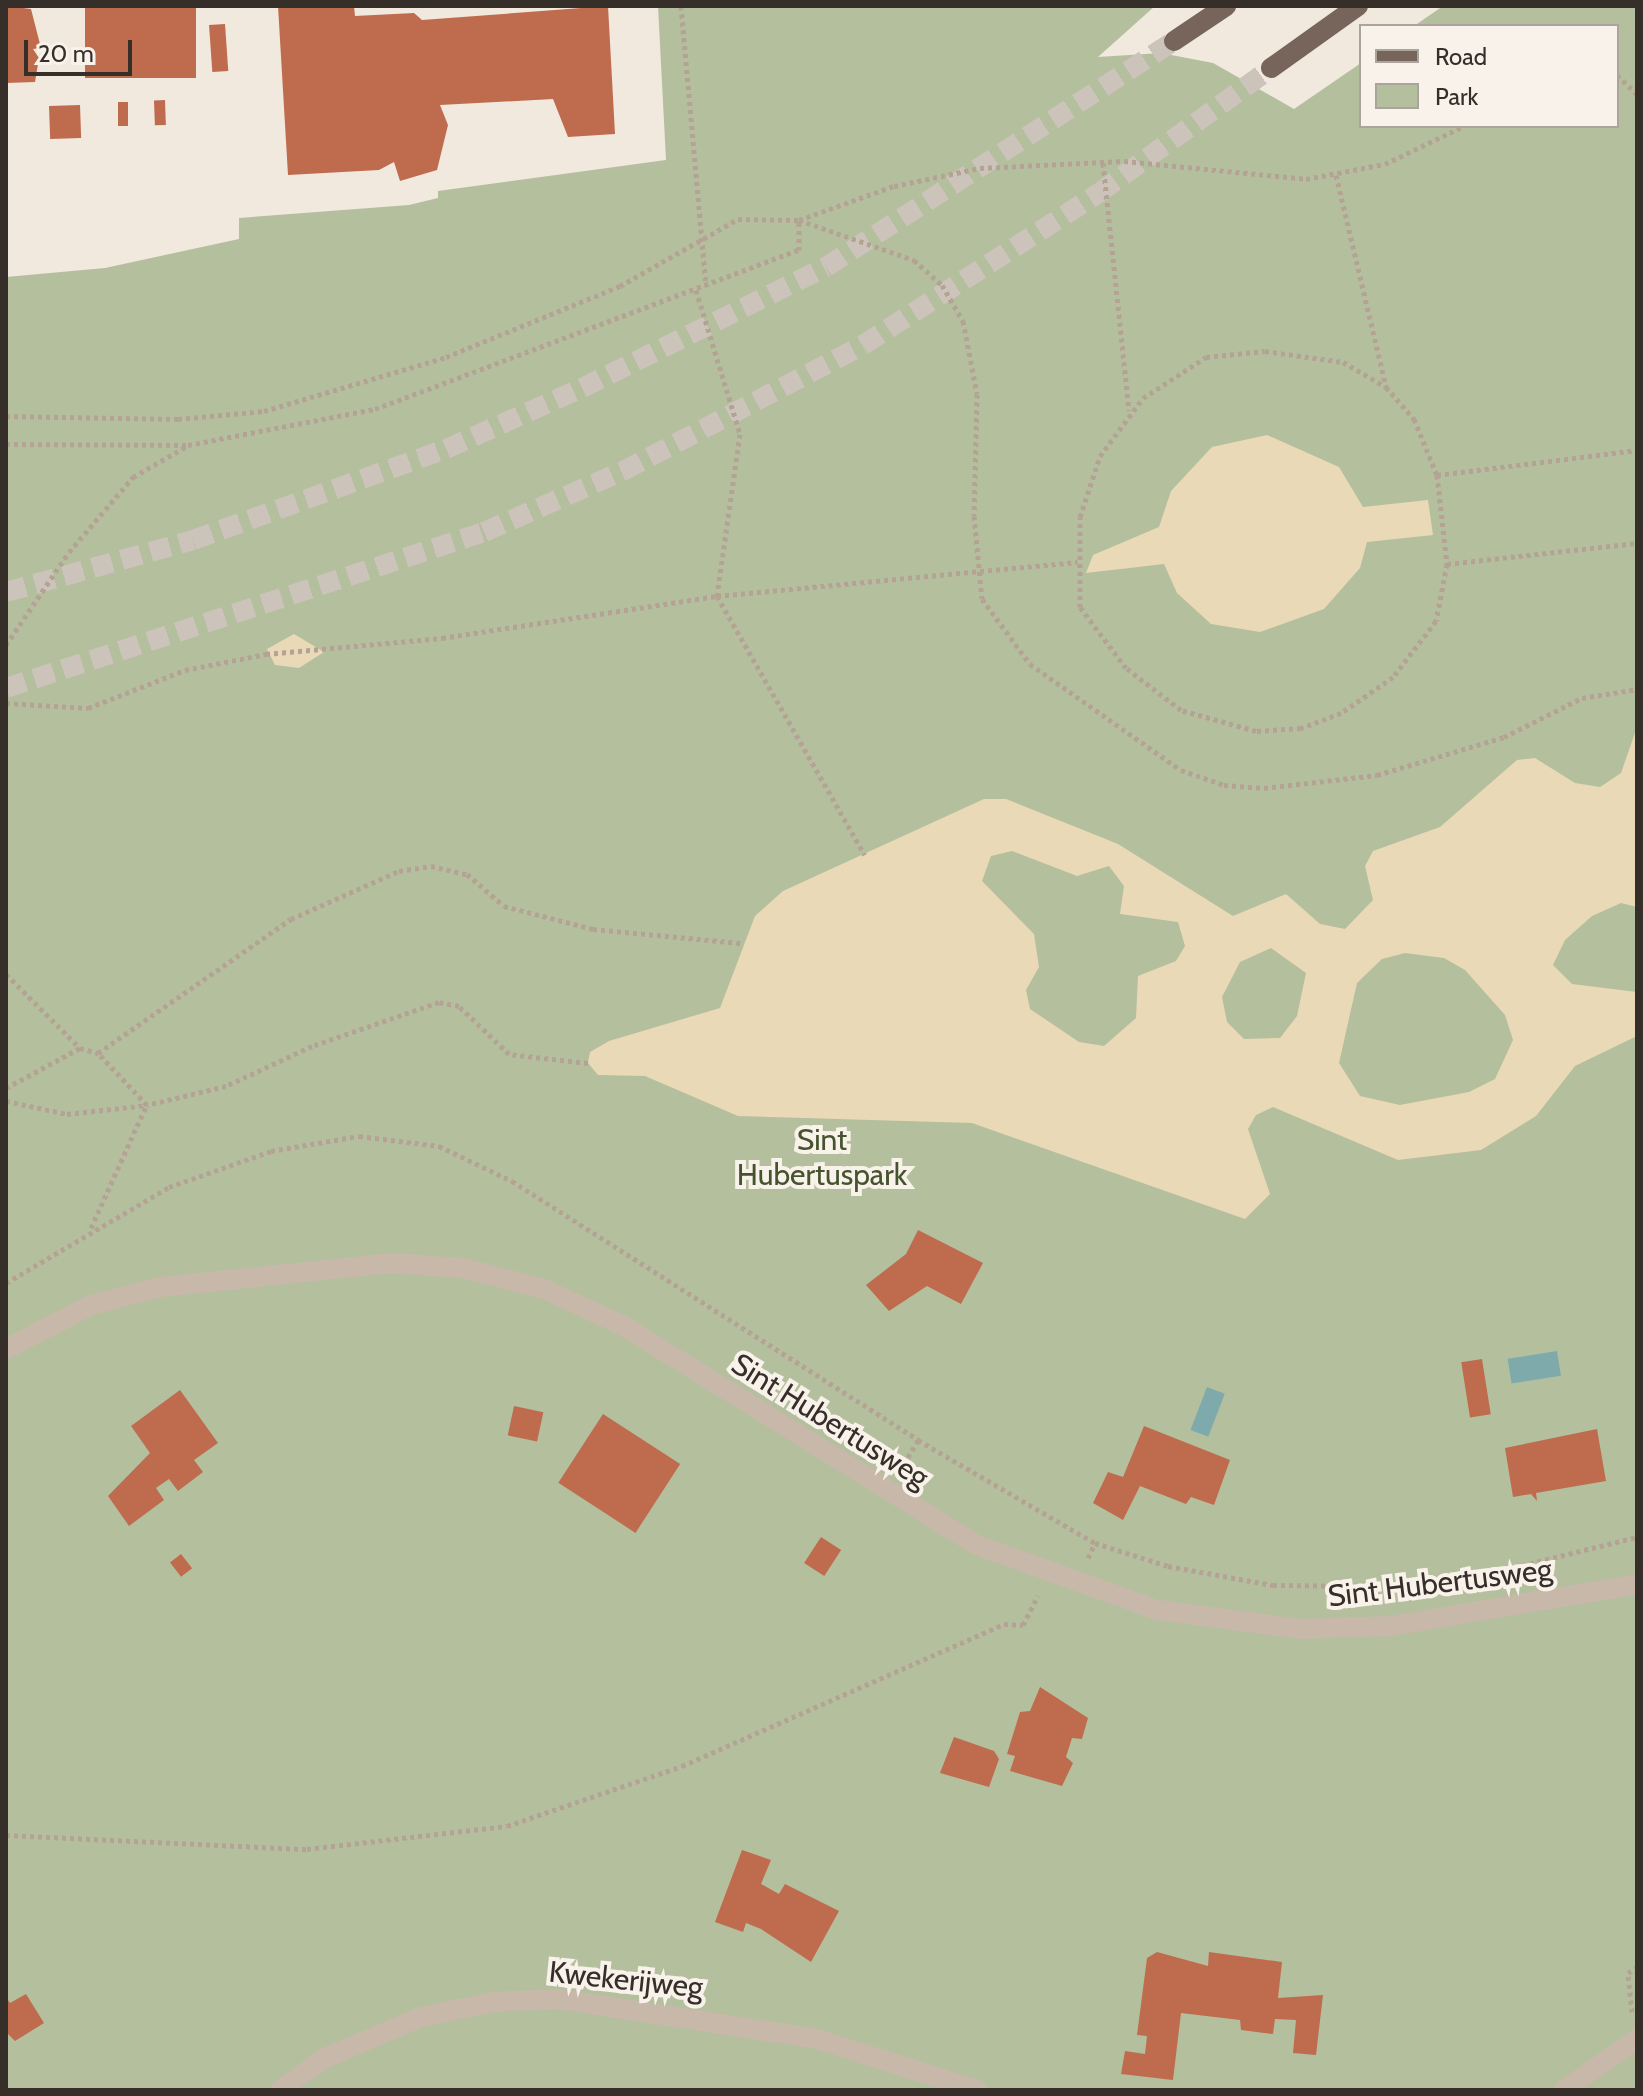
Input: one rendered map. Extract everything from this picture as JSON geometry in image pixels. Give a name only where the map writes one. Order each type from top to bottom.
[{"type":"main road","points":[[1174,41],[1226,6]]},
{"type":"main road","points":[[1271,68],[1358,6]]},
{"type":"street","name":"Sint Hubertusweg","points":[[6,1349],[91,1305],[160,1287],[391,1263],[463,1268],[544,1289],[622,1325],[887,1494],[977,1545],[1076,1585],[1219,1623],[1300,1629],[1392,1626],[1637,1584]]},
{"type":"street","name":"Kwekerijweg","points":[[280,2090],[325,2058],[421,2017],[493,2002],[559,1999],[817,2039],[977,2090]]},
{"type":"street","points":[[1564,2090],[1636,2040]]},
{"type":"path","points":[[681,6],[705,241],[706,286]]},
{"type":"path","points":[[1619,77],[1637,94]]},
{"type":"path","points":[[799,220],[894,186],[980,168],[1103,163],[1265,178],[1336,175],[1434,145],[1461,128]]},
{"type":"path","points":[[1103,163],[1129,412]]},
{"type":"path","points":[[1336,175],[1386,387],[1431,448],[1447,564],[1436,621],[1393,677],[1341,713],[1301,728],[1256,731],[1213,723],[1148,690],[1105,646],[1080,607],[1077,562],[1085,492],[1129,412],[1206,357],[1239,351],[1343,362],[1386,387]]},
{"type":"path","points":[[6,416],[178,419],[264,411],[446,357],[620,286],[705,241],[738,219],[799,220],[914,260],[958,310],[977,394],[978,569],[982,599],[1030,664],[1181,770],[1224,785],[1377,775],[1504,737],[1582,698],[1637,689]]},
{"type":"path","points":[[6,444],[188,445],[375,409],[799,250],[799,220]]},
{"type":"path","points":[[696,290],[740,434],[717,596],[865,855]]},
{"type":"path","points":[[6,645],[69,552],[133,477],[188,445]]},
{"type":"path","points":[[1437,475],[1637,450]]},
{"type":"path","points":[[1447,564],[1637,543]]},
{"type":"path","points":[[6,703],[88,708],[205,664],[717,596],[1077,562]]},
{"type":"path","points":[[98,1053],[291,919],[399,871],[431,866],[467,874],[504,906],[578,926],[740,943]]},
{"type":"path","points":[[6,974],[80,1048],[98,1053],[147,1105]]},
{"type":"path","points":[[6,1101],[67,1114],[147,1105],[226,1086],[312,1046],[439,1002],[459,1006],[509,1054],[588,1063]]},
{"type":"path","points":[[6,1088],[80,1048]]},
{"type":"path","points":[[91,1228],[147,1105]]},
{"type":"path","points":[[918,1440],[1095,1543],[1168,1566],[1273,1585],[1376,1586],[1491,1573],[1637,1537]]},
{"type":"path","points":[[6,1835],[307,1849],[507,1826],[682,1766],[1004,1624],[1023,1625],[1039,1594],[1076,1585],[1095,1543]]},
{"type":"path","points":[[1636,2040],[1628,1973],[1637,1967]]},
{"type":"green space","name":"Sint Hubertuspark","points":[[658,6],[1155,6],[1098,57],[1161,53],[1213,63],[1294,109],[1359,64],[1359,128],[1619,128],[1619,24],[1417,24],[1443,6],[1637,6],[1636,2090],[6,2090],[6,277],[105,268],[239,239],[239,218],[409,205],[438,198],[438,191],[666,160]]},
{"type":"sand","points":[[1267,435],[1339,467],[1363,507],[1428,500],[1433,535],[1367,542],[1360,568],[1324,609],[1260,632],[1211,624],[1177,593],[1164,564],[1086,573],[1093,555],[1159,527],[1171,491],[1212,447]]},
{"type":"sand","points":[[294,634],[324,652],[299,668],[275,665],[267,649]]},
{"type":"sand","points":[[1637,727],[1637,907],[1621,903],[1592,916],[1565,940],[1553,965],[1572,984],[1637,992],[1637,1036],[1575,1066],[1536,1116],[1481,1150],[1398,1160],[1273,1107],[1256,1115],[1248,1129],[1270,1194],[1245,1219],[972,1123],[738,1116],[645,1076],[598,1075],[588,1063],[590,1052],[609,1041],[720,1008],[755,916],[783,891],[984,799],[1006,799],[1118,844],[1233,916],[1286,894],[1320,924],[1345,929],[1373,900],[1365,866],[1373,851],[1440,827],[1517,760],[1535,758],[1575,783],[1600,787],[1621,773]],"holes":[[[1012,851],[1077,876],[1109,866],[1124,886],[1120,914],[1178,922],[1185,946],[1176,961],[1138,976],[1136,1018],[1104,1046],[1079,1042],[1030,1009],[1026,990],[1039,967],[1034,934],[982,881],[991,856]],[[1271,948],[1306,973],[1297,1016],[1280,1038],[1244,1039],[1227,1022],[1222,997],[1240,962]],[[1405,953],[1444,958],[1465,970],[1505,1015],[1513,1040],[1495,1079],[1469,1092],[1400,1105],[1360,1096],[1339,1063],[1357,983],[1382,959]]]},
{"type":"water","points":[[1557,1351],[1561,1376],[1512,1384],[1508,1359]]},
{"type":"water","points":[[1207,1387],[1225,1394],[1208,1437],[1191,1430]]},
{"type":"building","points":[[6,6],[31,9],[41,48],[33,49],[39,58],[35,82],[6,83]]},
{"type":"building","points":[[85,6],[196,6],[196,78],[85,78]]},
{"type":"building","points":[[278,6],[354,6],[355,16],[414,13],[422,20],[608,6],[615,134],[568,137],[553,99],[440,105],[448,125],[437,170],[400,181],[394,162],[379,170],[288,175]]},
{"type":"building","points":[[225,24],[228,71],[212,72],[209,25]]},
{"type":"building","points":[[154,100],[165,100],[166,125],[155,125]]},
{"type":"building","points":[[118,102],[128,102],[128,126],[118,126]]},
{"type":"building","points":[[80,105],[81,138],[50,139],[49,106]]},
{"type":"building","points":[[918,1230],[983,1263],[961,1304],[927,1286],[889,1311],[866,1285],[906,1254]]},
{"type":"building","points":[[1482,1359],[1491,1414],[1470,1418],[1461,1362]]},
{"type":"building","points":[[180,1390],[218,1443],[194,1460],[203,1472],[178,1491],[169,1479],[156,1488],[164,1500],[129,1526],[108,1496],[150,1453],[131,1426]]},
{"type":"building","points":[[514,1406],[543,1412],[537,1442],[508,1435]]},
{"type":"building","points":[[603,1414],[680,1464],[635,1533],[558,1483]]},
{"type":"building","points":[[1144,1426],[1230,1460],[1214,1505],[1191,1497],[1186,1504],[1140,1486],[1123,1520],[1093,1503],[1108,1472],[1123,1477]]},
{"type":"building","points":[[1597,1429],[1606,1481],[1536,1493],[1537,1501],[1531,1494],[1513,1497],[1505,1448]]},
{"type":"building","points":[[821,1537],[841,1550],[824,1576],[804,1563]]},
{"type":"building","points":[[181,1554],[192,1568],[181,1577],[170,1563]]},
{"type":"building","points":[[1040,1687],[1088,1718],[1082,1739],[1072,1738],[1066,1757],[1073,1763],[1062,1786],[1010,1771],[1015,1756],[1007,1754],[1020,1712],[1030,1711]]},
{"type":"building","points":[[954,1737],[994,1751],[999,1759],[989,1787],[940,1773]]},
{"type":"building","points":[[742,1850],[771,1860],[761,1884],[779,1894],[785,1884],[839,1911],[811,1962],[761,1929],[746,1923],[743,1932],[715,1922]]},
{"type":"building","points":[[1157,1952],[1208,1966],[1209,1952],[1282,1962],[1278,1998],[1323,1995],[1316,2055],[1293,2053],[1296,2020],[1275,2019],[1273,2034],[1241,2030],[1240,2020],[1181,2013],[1173,2080],[1121,2074],[1125,2051],[1145,2054],[1147,2036],[1137,2035],[1147,1958]]},
{"type":"building","points":[[26,1994],[44,2023],[15,2041],[6,2032],[6,1997],[10,2003]]},
{"type":"tunnel","points":[[6,592],[193,540],[446,449],[582,388],[826,267],[1174,41]]},
{"type":"tunnel","points":[[6,688],[484,532],[623,471],[863,345],[1099,193],[1271,68]]}]
